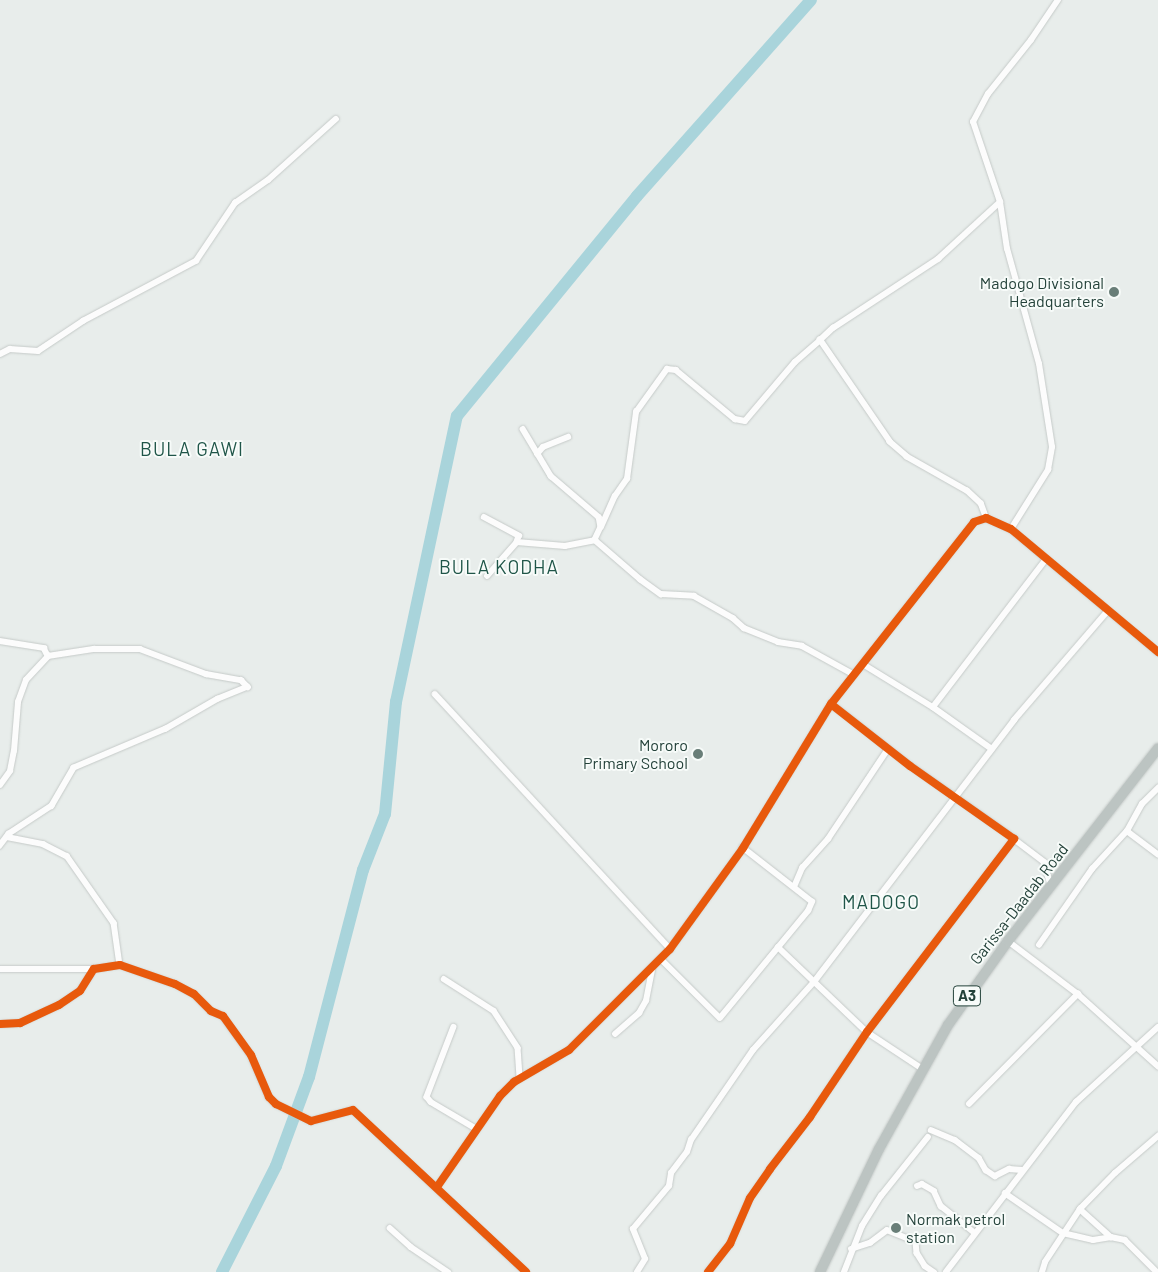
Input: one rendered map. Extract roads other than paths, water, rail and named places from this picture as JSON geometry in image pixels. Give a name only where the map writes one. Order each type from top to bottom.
[{"type":"highway","name":"Garissa-Daadab Road","points":[[820,1272],[923,1069],[963,1003],[1008,941],[1158,748]]},
{"type":"street","points":[[1011,530],[1048,470],[1052,447],[1039,364],[1007,250],[1000,202],[973,122],[988,94],[1031,40],[1058,0]]},
{"type":"street","points":[[0,354],[10,349],[38,351],[83,321],[196,261],[235,203],[268,180],[336,119]]},
{"type":"street","points":[[595,540],[615,496],[627,479],[636,412],[667,369],[676,370],[735,419],[745,421],[791,366],[833,328],[938,259],[1000,202]]},
{"type":"street","points":[[820,340],[890,442],[907,457],[968,491],[981,504],[986,518]]},
{"type":"street","points":[[523,429],[551,476],[593,511],[601,527]]},
{"type":"street","points":[[537,454],[543,447],[568,437]]},
{"type":"street","points":[[484,517],[519,536],[517,542],[487,576]]},
{"type":"street","points":[[436,1187],[475,1128],[500,1096],[520,1078],[569,1050],[670,949],[742,848],[831,704],[964,531],[974,522],[986,518],[1011,530],[1107,612],[1158,652]]},
{"type":"street","points":[[517,542],[565,546],[595,540]]},
{"type":"street","points":[[595,540],[660,594],[694,596],[733,618],[744,628],[778,642],[802,646],[853,674]]},
{"type":"street","points":[[933,706],[1046,559]]},
{"type":"street","points":[[637,1272],[645,1259],[633,1229],[669,1186],[671,1173],[688,1152],[691,1140],[753,1050],[814,982],[992,749],[1107,612]]},
{"type":"street","points":[[0,641],[44,648],[48,656]]},
{"type":"street","points":[[0,785],[10,771],[14,751],[18,702],[26,680],[48,656],[94,649],[140,649],[206,674],[241,680],[248,688],[218,699],[166,729],[74,768],[52,806],[7,837],[0,846]]},
{"type":"street","points":[[863,664],[933,706],[992,749]]},
{"type":"street","points":[[435,694],[670,949]]},
{"type":"street","points":[[831,704],[954,798],[1044,862],[1052,885]]},
{"type":"street","points":[[794,887],[802,868],[828,839],[888,749]]},
{"type":"street","points":[[1039,946],[1092,869],[1127,831],[1142,804],[1158,788]]},
{"type":"street","points":[[1127,831],[1158,854]]},
{"type":"street","points":[[7,837],[43,844],[67,856],[114,923],[120,965]]},
{"type":"street","points":[[708,1272],[730,1244],[750,1198],[868,1032],[1014,839]]},
{"type":"street","points":[[661,959],[720,1018],[812,902],[742,848]]},
{"type":"street","points":[[1008,941],[1078,994],[1158,1066]]},
{"type":"street","points":[[778,947],[868,1032],[923,1069]]},
{"type":"street","points":[[0,969],[94,969],[120,965],[175,984],[194,994],[211,1011],[223,1016],[251,1055],[269,1097],[282,1108],[311,1121],[353,1110],[526,1272]]},
{"type":"street","points":[[0,1024],[20,1023],[59,1005],[80,991],[94,969]]},
{"type":"street","points":[[615,1034],[639,1013],[646,1001],[652,969]]},
{"type":"street","points":[[444,979],[494,1011],[518,1048],[520,1078]]},
{"type":"street","points":[[969,1104],[1078,994]]},
{"type":"street","points":[[454,1027],[427,1097],[431,1102],[475,1128]]},
{"type":"street","points":[[946,1272],[1022,1170],[1076,1102],[1158,1027]]},
{"type":"street","points":[[930,1130],[955,1140],[979,1158],[986,1170],[995,1176],[1009,1169],[1022,1170]]},
{"type":"street","points":[[1042,1272],[1063,1233],[1080,1209],[1115,1173],[1158,1136]]},
{"type":"street","points":[[844,1272],[851,1249],[881,1196],[928,1137]]},
{"type":"street","points":[[917,1186],[922,1184],[934,1191],[941,1206],[975,1233]]},
{"type":"street","points":[[1005,1193],[1063,1233],[1093,1240],[1111,1237],[1125,1240],[1157,1272]]},
{"type":"street","points":[[1080,1209],[1111,1237]]},
{"type":"street","points":[[390,1228],[411,1247],[448,1272]]},
{"type":"street","points":[[851,1249],[870,1244],[887,1230],[916,1242],[917,1253],[925,1266],[934,1272]]},
{"type":"waterway","points":[[222,1272],[276,1166],[309,1077],[363,870],[385,814],[396,702],[457,416],[637,196],[811,0]]},
{"type":"place","name":"Madogo Divisional Headquarters","points":[[1114,292]]},
{"type":"place","name":"Mororo Primary School","points":[[698,754]]},
{"type":"place","name":"Normak petrol station","points":[[896,1228]]},
{"type":"district","name":"BULA GAWI","points":[[192,449]]},
{"type":"district","name":"BULA KODHA","points":[[499,567]]},
{"type":"district","name":"MADOGO","points":[[881,902]]}]
